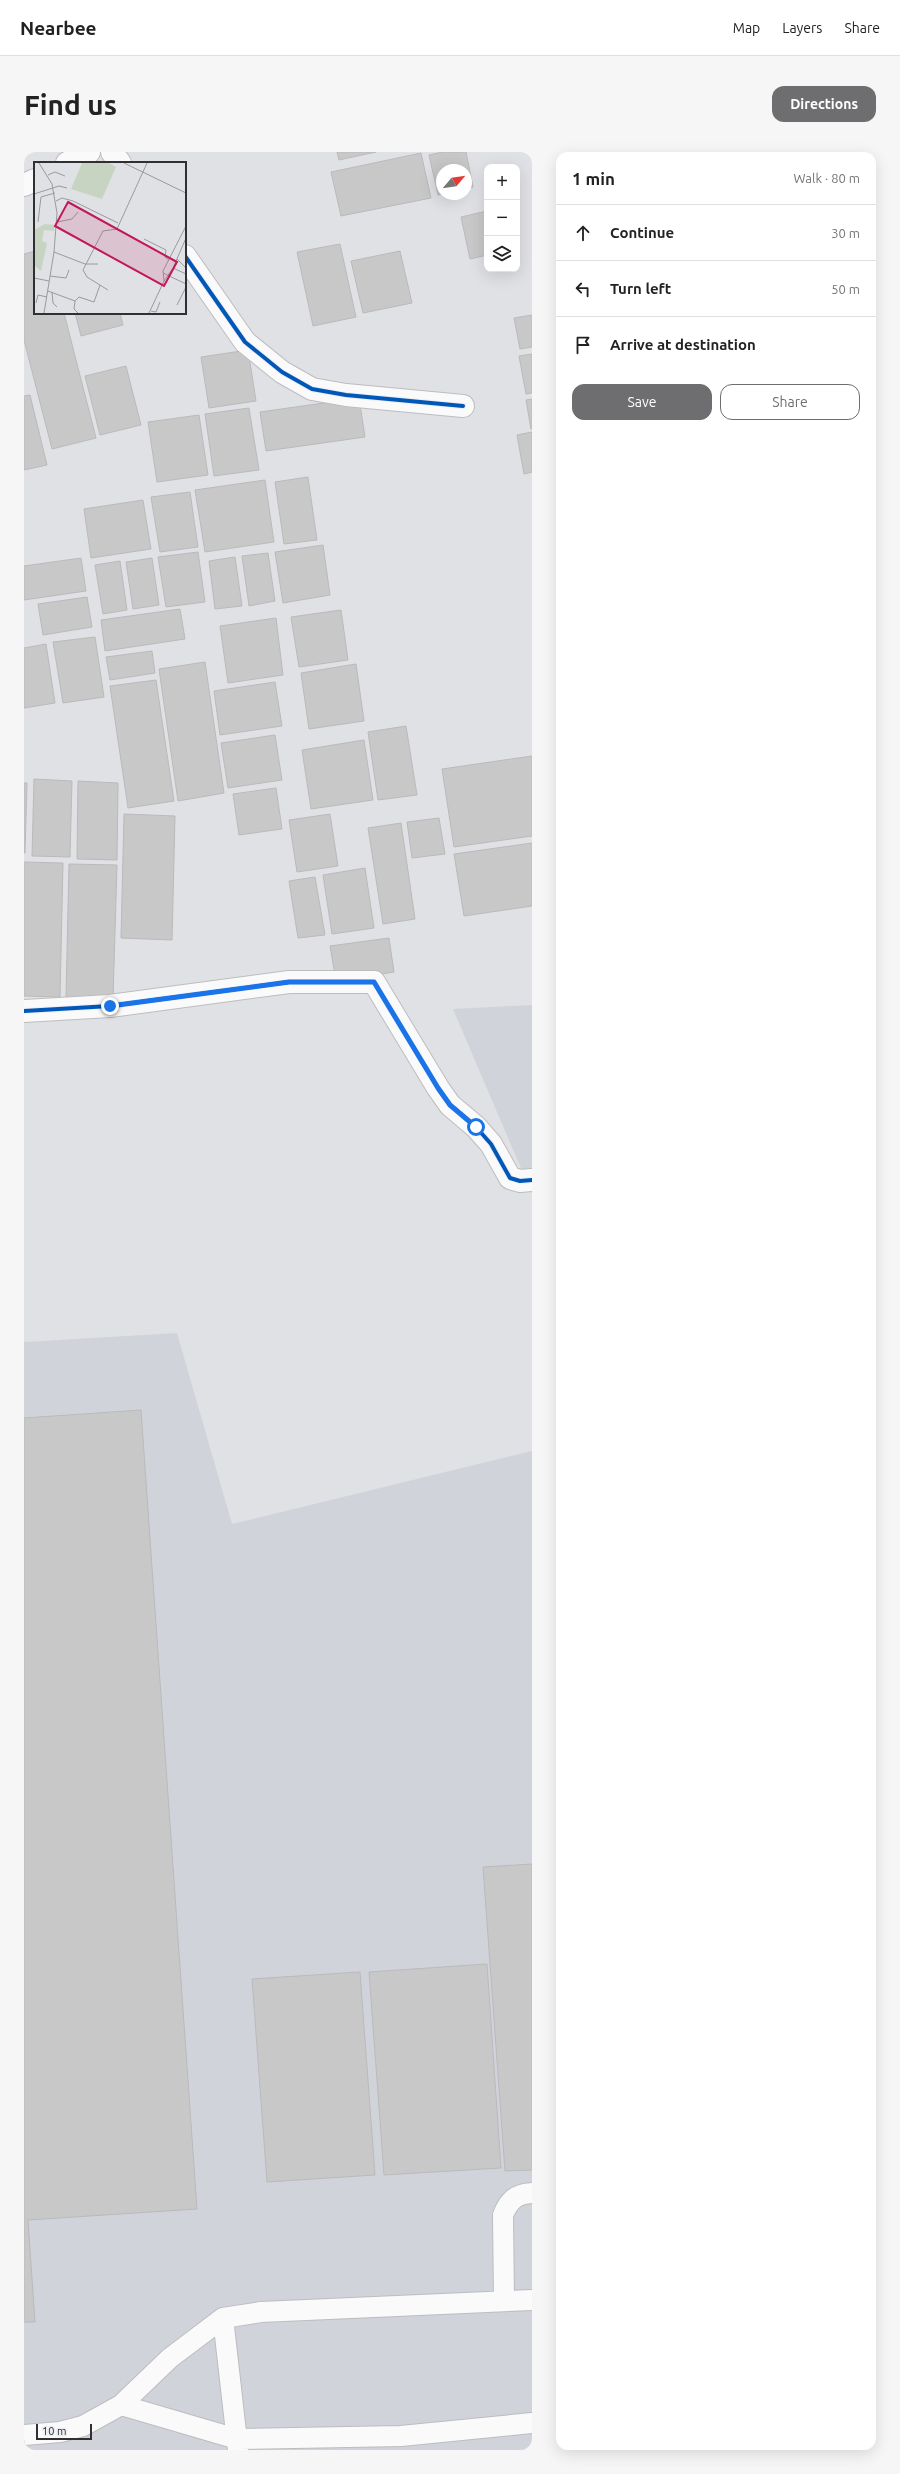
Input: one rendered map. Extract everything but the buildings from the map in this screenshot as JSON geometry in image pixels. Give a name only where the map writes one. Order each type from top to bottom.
[{"type":"street","points":[[69,162],[89,152]]},
{"type":"street","points":[[112,152],[119,162]]},
{"type":"street","points":[[24,185],[34,180]]},
{"type":"street","points":[[186,257],[245,342],[282,372],[312,389],[346,395],[463,406]]},
{"type":"street","points":[[24,1011],[110,1006],[289,982],[374,982],[397,1024],[450,1105],[476,1127],[491,1144],[510,1178],[520,1182],[532,1180]]},
{"type":"lane","points":[[504,2301],[503,2215],[508,2202],[521,2194],[532,2193]]},
{"type":"lane","points":[[24,2435],[60,2432],[83,2426],[121,2405],[170,2358],[223,2318],[261,2312],[532,2300]]},
{"type":"lane","points":[[223,2318],[238,2444]]},
{"type":"lane","points":[[121,2405],[238,2444],[401,2443],[532,2423]]},
{"type":"shaded area","points":[[532,1005],[532,1194],[453,1009]]},
{"type":"shaded area","points":[[177,1333],[232,1524],[532,1451],[532,2450],[24,2450],[24,1342]]},
{"type":"cycle path","points":[[186,257],[245,342],[282,372],[312,389],[346,395],[463,406]]},
{"type":"cycle path","points":[[24,1011],[110,1006],[289,982],[374,982],[438,1088],[450,1105],[476,1127],[491,1144],[510,1178],[520,1181],[532,1180]]},
{"type":"route","points":[[110,1006],[289,982],[374,982],[397,1024],[438,1088],[450,1105],[476,1127]]}]
